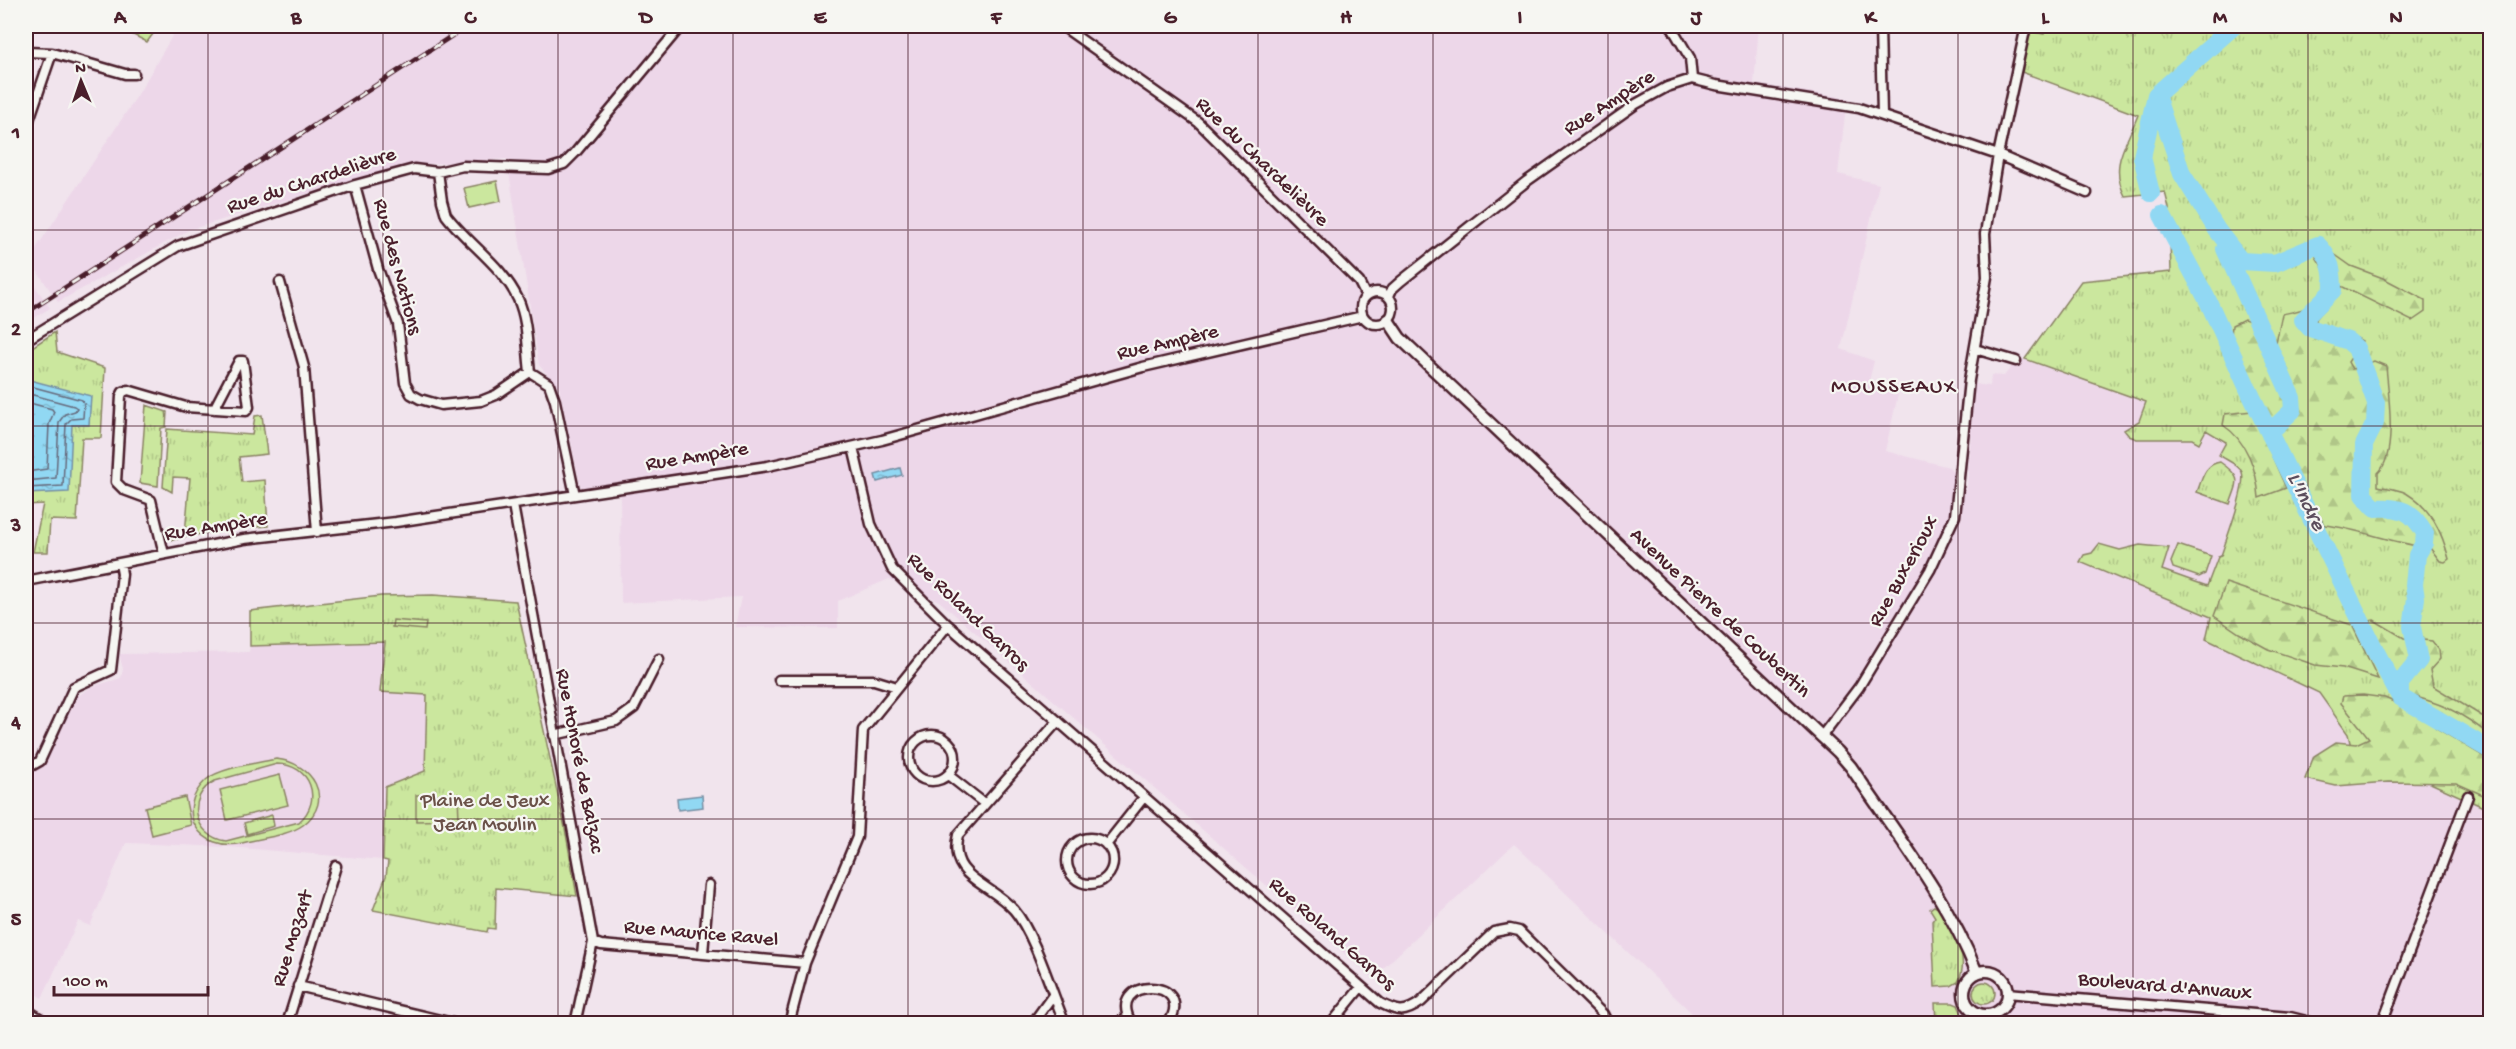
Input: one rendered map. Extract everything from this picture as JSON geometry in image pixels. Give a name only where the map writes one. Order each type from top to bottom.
[{"type":"street","name":"Rue du Chardelièvre","points":[[26,340],[178,246],[356,185],[414,169],[438,172],[463,166],[548,170],[564,164],[681,26]]},
{"type":"street","name":"Rue du Chardelièvre","points":[[1062,26],[1198,122],[1359,282],[1366,296]]},
{"type":"street","points":[[1671,26],[1690,58],[1692,79],[1716,85],[1859,108],[1998,155],[2086,193]]},
{"type":"street","points":[[1880,26],[1882,115]]},
{"type":"street","points":[[1998,155],[2026,26]]},
{"type":"street","points":[[26,52],[52,53],[125,74],[134,74]]},
{"type":"street","points":[[26,129],[52,53]]},
{"type":"street","name":"Rue Ampère","points":[[1389,296],[1392,289],[1401,281],[1527,181],[1636,104],[1667,87],[1692,79]]},
{"type":"street","name":"Rue Buxerioux","points":[[1821,737],[1859,687],[1902,617],[1940,550],[1955,516],[1969,380],[1987,277],[1985,234],[1998,155]]},
{"type":"street","points":[[438,172],[446,215],[508,283],[518,300],[524,320],[530,372],[549,384],[575,495]]},
{"type":"street","name":"Rue des Nations","points":[[356,185],[378,269],[398,324],[405,383],[411,394],[441,405],[481,401],[496,395],[530,372]]},
{"type":"street","points":[[280,282],[304,367],[317,532]]},
{"type":"street","points":[[1380,291],[1389,296],[1393,311],[1388,320],[1378,324],[1372,323],[1363,316],[1361,303],[1366,296],[1380,291]]},
{"type":"street","name":"Rue Ampère","points":[[26,581],[244,539],[317,532],[513,505],[768,466],[853,447],[1143,367],[1363,316]]},
{"type":"street","name":"Avenue Pierre de Coubertin","points":[[1388,320],[1400,338],[1499,434],[1851,767],[1941,897],[1959,930],[1977,973]]},
{"type":"street","points":[[1975,349],[2016,361]]},
{"type":"street","points":[[164,554],[151,500],[124,490],[116,482],[122,396],[128,390],[186,407],[214,409],[246,411],[249,407],[243,361],[239,361],[214,409]]},
{"type":"street","name":"Rue Roland Garros","points":[[853,447],[871,524],[892,569],[948,625],[1380,1003],[1395,1011],[1409,1010],[1421,1002],[1494,932],[1510,929],[1519,932],[1603,1014],[1608,1023]]},
{"type":"street","name":"Rue Honoré de Balzac","points":[[513,505],[593,942],[575,1023]]},
{"type":"street","points":[[26,764],[31,766],[40,760],[75,687],[111,670],[122,574],[120,563]]},
{"type":"street","points":[[789,1023],[805,963],[856,837],[863,730],[948,625]]},
{"type":"street","points":[[554,735],[616,721],[634,708],[659,659]]},
{"type":"street","points":[[779,680],[874,680],[897,687]]},
{"type":"street","points":[[1058,721],[958,835],[955,848],[963,871],[1016,912],[1065,1023]]},
{"type":"street","points":[[935,735],[949,742],[955,756],[955,764],[948,775],[935,782],[926,781],[914,772],[909,756],[916,742],[922,737],[935,735]]},
{"type":"street","points":[[948,775],[985,804]]},
{"type":"street","points":[[2382,1023],[2468,796]]},
{"type":"street","points":[[1106,845],[1144,797]]},
{"type":"street","points":[[1092,838],[1106,845],[1113,858],[1112,867],[1106,878],[1092,884],[1083,884],[1071,875],[1066,859],[1073,844],[1079,840],[1092,838]]},
{"type":"street","name":"Rue Mozart","points":[[287,1023],[336,866]]},
{"type":"street","points":[[703,953],[709,885]]},
{"type":"street","name":"Rue Maurice Ravel","points":[[593,942],[805,963]]},
{"type":"street","points":[[1984,972],[1998,975],[2006,986],[2007,993],[2006,1000],[1999,1011],[1978,1019],[1968,1006],[1964,994],[1967,981],[1977,973],[1984,972]]},
{"type":"street","points":[[298,986],[458,1023]]},
{"type":"street","points":[[1114,1023],[1130,1021],[1129,1000],[1134,993],[1146,986],[1161,988],[1172,1000],[1173,1014],[1168,1023]]},
{"type":"street","points":[[1331,1023],[1361,987]]},
{"type":"street","name":"Boulevard d'Anvaux","points":[[2007,993],[2290,1017],[2318,1023]]},
{"type":"street","points":[[1032,1023],[1053,995]]},
{"type":"street","points":[[26,1011],[47,1023]]},
{"type":"street","points":[[1303,1023],[1315,1023]]},
{"type":"shaded area","points":[[178,26],[1759,26],[1754,84],[1847,98],[1838,174],[1879,184],[1841,349],[1874,361],[1868,385],[1898,395],[1885,451],[1949,467],[1967,490],[1974,384],[1990,386],[1991,375],[2004,376],[2016,361],[2015,356],[2228,432],[2255,490],[2206,639],[2319,693],[2349,735],[2351,747],[2490,810],[2490,1023],[1689,1023],[1695,1016],[1514,844],[1373,978],[939,601],[889,579],[838,601],[838,628],[735,627],[741,597],[621,603],[620,485],[581,489],[559,388],[539,365],[507,159],[428,164],[349,181],[189,230],[58,302],[29,259],[137,96]]},
{"type":"shaded area","points":[[28,276],[50,308],[26,323],[26,278]]},
{"type":"shaded area","points":[[385,642],[381,692],[427,694],[425,771],[385,787],[383,860],[229,847],[126,843],[90,926],[78,921],[42,998],[26,988],[26,769],[31,771],[43,766],[75,698],[91,687],[121,678],[123,669],[119,654],[249,652],[250,646]]},
{"type":"green space","points":[[116,26],[159,26],[147,42]]},
{"type":"green space","points":[[2045,26],[2490,26],[2490,810],[2351,747],[2348,734],[2319,693],[2206,639],[2211,617],[2080,562],[2084,555],[2092,553],[2099,544],[2120,550],[2140,545],[2169,548],[2162,570],[2207,586],[2218,557],[2221,556],[2239,501],[2243,479],[2238,467],[2219,455],[2226,442],[2206,430],[2199,443],[2192,439],[2137,439],[2129,436],[2124,430],[2139,421],[2146,402],[2025,359],[2081,281],[2171,272],[2169,208],[2165,192],[2125,196],[2120,185],[2121,155],[2138,115],[2019,71],[2029,31],[2044,34]]},
{"type":"green space","points":[[497,181],[501,201],[469,208],[464,188]]},
{"type":"green space","points":[[2334,254],[2351,266],[2383,278],[2425,300],[2425,312],[2412,321],[2341,286],[2333,300],[2316,319],[2320,340],[2357,338],[2362,341],[2348,362],[2352,369],[2374,361],[2386,366],[2390,438],[2384,464],[2378,473],[2378,486],[2406,493],[2429,513],[2443,539],[2449,559],[2445,562],[2440,561],[2430,548],[2325,525],[2301,487],[2261,409],[2231,337],[2232,325],[2244,319],[2255,323],[2256,334],[2270,358],[2276,344],[2282,314],[2313,305],[2324,295],[2327,288],[2327,276],[2316,257]]},
{"type":"green space","points":[[55,332],[57,352],[105,368],[101,438],[82,438],[77,521],[50,520],[48,552],[33,552],[43,504],[26,505],[26,351]]},
{"type":"green space","points":[[146,405],[167,412],[166,427],[161,428],[158,486],[140,483]]},
{"type":"green space","points":[[2252,411],[2286,488],[2259,498],[2256,477],[2249,457],[2238,439],[2223,425],[2225,414]]},
{"type":"green space","points":[[262,415],[267,454],[239,457],[242,482],[265,480],[268,526],[220,530],[172,540],[171,534],[185,534],[190,478],[173,477],[172,492],[163,487],[167,429],[252,435],[255,416]]},
{"type":"green space","points":[[2220,462],[2232,472],[2237,480],[2230,504],[2197,492],[2207,469]]},
{"type":"green space","points":[[2178,545],[2211,556],[2205,574],[2199,577],[2173,568],[2171,562]]},
{"type":"green space","points":[[2226,583],[2352,625],[2378,679],[2343,668],[2315,665],[2268,649],[2239,633],[2214,616]]},
{"type":"green space","name":"Plaine de Jeux Jean Moulin","points":[[433,595],[516,601],[565,828],[577,896],[496,888],[495,929],[488,928],[487,932],[373,910],[386,876],[388,861],[383,860],[385,787],[425,771],[427,695],[380,692],[385,642],[250,646],[250,611],[381,596]]},
{"type":"green space","points":[[393,620],[426,623],[425,630],[392,627]]},
{"type":"green space","points":[[2374,620],[2404,638],[2432,641],[2439,650],[2440,659],[2430,670],[2433,686],[2490,721],[2490,736],[2448,708],[2401,693],[2369,621]]},
{"type":"green space","points":[[2363,695],[2385,698],[2422,715],[2436,728],[2490,760],[2490,798],[2456,783],[2388,782],[2336,786],[2305,779],[2314,756],[2336,742],[2356,744],[2369,738],[2341,703],[2343,696]]},
{"type":"green space","points":[[276,759],[300,767],[315,784],[318,805],[313,815],[303,825],[290,832],[242,843],[214,842],[203,836],[192,816],[192,804],[196,792],[206,780],[229,769]],"holes":[[[277,764],[298,770],[305,777],[312,794],[307,813],[299,822],[226,841],[215,838],[201,824],[197,815],[200,796],[215,781]]]},
{"type":"green space","points":[[280,775],[288,805],[227,820],[220,790]]},
{"type":"green space","points":[[458,794],[459,820],[416,821],[416,795]]},
{"type":"green space","points":[[185,797],[191,825],[152,835],[145,807]]},
{"type":"green space","points":[[272,815],[274,826],[247,834],[244,823]]},
{"type":"green space","points":[[1934,906],[1940,909],[1959,944],[1963,963],[1958,982],[1951,986],[1935,987],[1932,921],[1935,917],[1930,909]]},
{"type":"green space","points":[[1984,982],[1992,985],[1995,993],[1992,1001],[1984,1004],[1976,1001],[1973,993],[1976,985]]},
{"type":"green space","points":[[1935,1003],[1958,1005],[1966,1023],[1936,1023]]},
{"type":"water","points":[[26,379],[91,396],[89,425],[72,425],[69,492],[26,494]]},
{"type":"water","points":[[900,468],[902,475],[877,482],[875,475]]},
{"type":"water","points":[[702,795],[703,807],[678,810],[677,798]]},
{"type":"waterway","name":"L'Indre","points":[[2151,193],[2142,157],[2156,95],[2234,26]]},
{"type":"waterway","points":[[2156,95],[2182,174],[2217,230],[2241,261],[2275,263],[2318,245],[2328,260],[2332,271],[2333,290],[2303,320],[2310,328],[2348,341],[2356,348],[2376,403],[2375,423],[2364,445],[2363,495],[2375,508],[2399,509],[2410,515],[2425,533],[2424,543],[2417,555],[2414,585],[2416,598],[2412,627],[2419,660],[2400,683],[2400,697]]},
{"type":"waterway","name":"L'Indre","points":[[2162,215],[2208,301],[2250,393],[2400,697],[2490,750]]},
{"type":"waterway","points":[[2225,249],[2292,398],[2293,410],[2270,432]]},
{"type":"railway","points":[[26,313],[467,26]]},
{"type":"district","name":"MOUSSEAUX","points":[[1894,388]]}]
